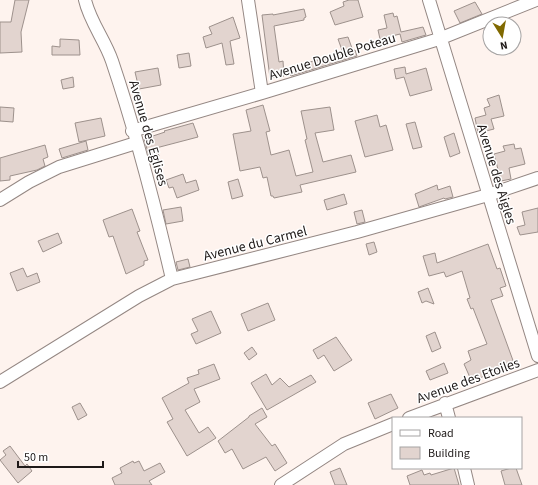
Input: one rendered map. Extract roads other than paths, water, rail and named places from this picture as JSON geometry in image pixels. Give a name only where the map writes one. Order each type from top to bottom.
[{"type":"street","name":"Avenue des Eglises","points":[[85,0],[89,14],[112,60],[136,143],[172,279]]},
{"type":"street","points":[[248,0],[262,93]]},
{"type":"street","name":"Avenue des Aigles","points":[[429,0],[439,39],[538,356]]},
{"type":"street","name":"Avenue Double Poteau","points":[[132,131],[439,39],[536,0]]},
{"type":"street","points":[[0,200],[29,182],[59,167],[136,143]]},
{"type":"street","name":"Avenue du Carmel","points":[[0,382],[139,296],[172,279],[305,247],[488,195],[538,178]]},
{"type":"street","name":"Avenue des Etoiles","points":[[411,417],[445,403],[538,370]]},
{"type":"street","points":[[445,403],[449,417]]},
{"type":"street","points":[[281,485],[344,444],[392,424]]},
{"type":"street","points":[[464,469],[468,485]]}]
